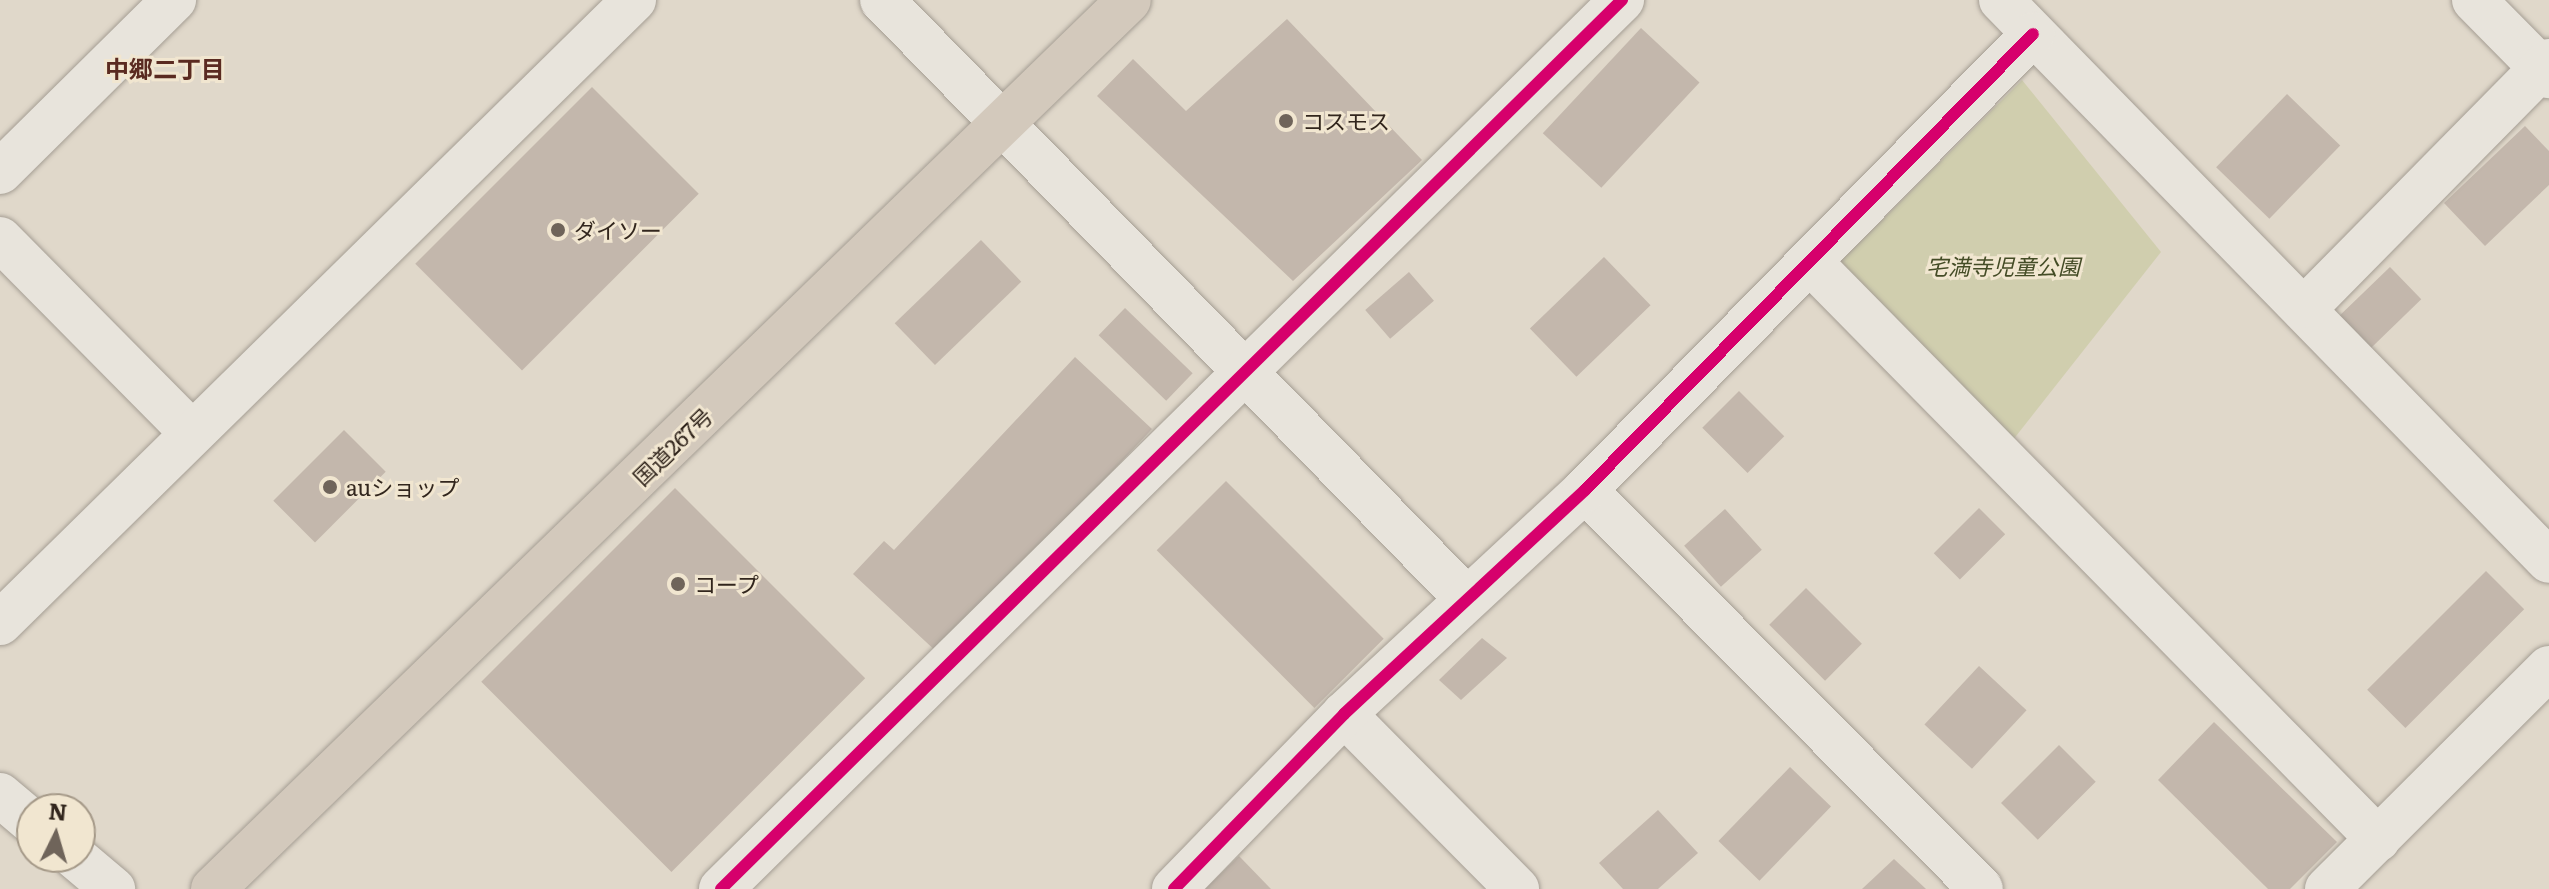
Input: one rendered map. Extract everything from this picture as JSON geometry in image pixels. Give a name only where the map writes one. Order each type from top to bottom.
[{"type":"highway","name":"国道267号","points":[[213,889],[1007,124],[1129,0]]},
{"type":"street","points":[[0,172],[174,0]]},
{"type":"street","points":[[0,623],[634,0]]},
{"type":"street","points":[[882,0],[1245,367],[1465,597]]},
{"type":"street","points":[[721,889],[1245,367],[1622,0]]},
{"type":"street","points":[[2001,0],[2307,306],[2549,561]]},
{"type":"street","points":[[2307,306],[2547,69],[2474,0]]},
{"type":"street","points":[[1174,889],[1344,714],[1465,597],[1585,490],[2033,34]]},
{"type":"street","points":[[0,239],[191,432]]},
{"type":"street","points":[[1810,262],[2378,839]]},
{"type":"street","points":[[1585,490],[1981,889]]},
{"type":"street","points":[[2327,889],[2549,668]]},
{"type":"street","points":[[1344,714],[1517,889]]},
{"type":"street","points":[[0,795],[16,808]]},
{"type":"street","points":[[94,873],[113,889]]},
{"type":"green space","name":"宅満寺児童公園","points":[[2022,80],[2161,252],[2009,445],[1839,263]]},
{"type":"building","points":[[1287,19],[1422,160],[1293,281],[1097,96],[1133,59],[1186,111]]},
{"type":"building","points":[[1641,28],[1700,83],[1601,188],[1543,133]]},
{"type":"building","name":"ダイソー","points":[[592,87],[699,194],[522,371],[415,264]]},
{"type":"building","points":[[2287,94],[2340,145],[2269,219],[2216,167]]},
{"type":"building","points":[[2525,126],[2549,151],[2549,185],[2485,246],[2444,203]]},
{"type":"building","points":[[981,240],[1021,282],[935,365],[895,323]]},
{"type":"building","points":[[1604,257],[1651,305],[1576,377],[1530,329]]},
{"type":"building","points":[[2390,267],[2421,299],[2370,349],[2339,316]]},
{"type":"building","points":[[1409,272],[1434,301],[1390,339],[1365,310]]},
{"type":"building","points":[[1125,308],[1193,373],[1166,401],[1099,335]]},
{"type":"building","points":[[1075,357],[1152,429],[940,655],[853,574],[884,541],[894,550]]},
{"type":"building","points":[[1739,391],[1784,436],[1747,473],[1702,428]]},
{"type":"building","name":"auショップ","points":[[344,430],[386,472],[315,542],[273,501]]},
{"type":"building","points":[[1226,481],[1384,639],[1314,708],[1157,550]]},
{"type":"building","name":"コープ","points":[[675,488],[865,678],[671,872],[481,682]]},
{"type":"building","points":[[1979,508],[2005,534],[1960,579],[1934,553]]},
{"type":"building","points":[[1725,509],[1762,550],[1721,587],[1684,546]]},
{"type":"building","points":[[2486,571],[2524,609],[2405,728],[2367,690]]},
{"type":"building","points":[[1806,588],[1862,644],[1825,681],[1769,625]]},
{"type":"building","points":[[1482,638],[1507,658],[1461,700],[1439,680]]},
{"type":"building","points":[[1979,666],[2027,710],[1972,769],[1924,725]]},
{"type":"building","points":[[2214,722],[2337,842],[2290,889],[2268,889],[2158,780]]},
{"type":"building","points":[[2059,745],[2096,782],[2038,840],[2001,803]]},
{"type":"building","points":[[1790,767],[1831,807],[1759,881],[1718,841]]},
{"type":"building","points":[[1658,810],[1698,853],[1658,889],[1623,889],[1599,863]]},
{"type":"building","points":[[1239,856],[1271,889],[1205,889]]},
{"type":"building","points":[[1894,859],[1926,889],[1862,889]]},
{"type":"cycle path","points":[[721,889],[1622,0]]},
{"type":"cycle path","points":[[1174,889],[1344,714],[1585,490],[2033,34]]},
{"type":"place","name":"コスモス","points":[[1286,121]]},
{"type":"place","name":"ダイソー","points":[[558,230]]},
{"type":"place","name":"auショップ","points":[[330,487]]},
{"type":"place","name":"コープ","points":[[678,584]]},
{"type":"district","name":"中郷二丁目","points":[[165,68]]}]
